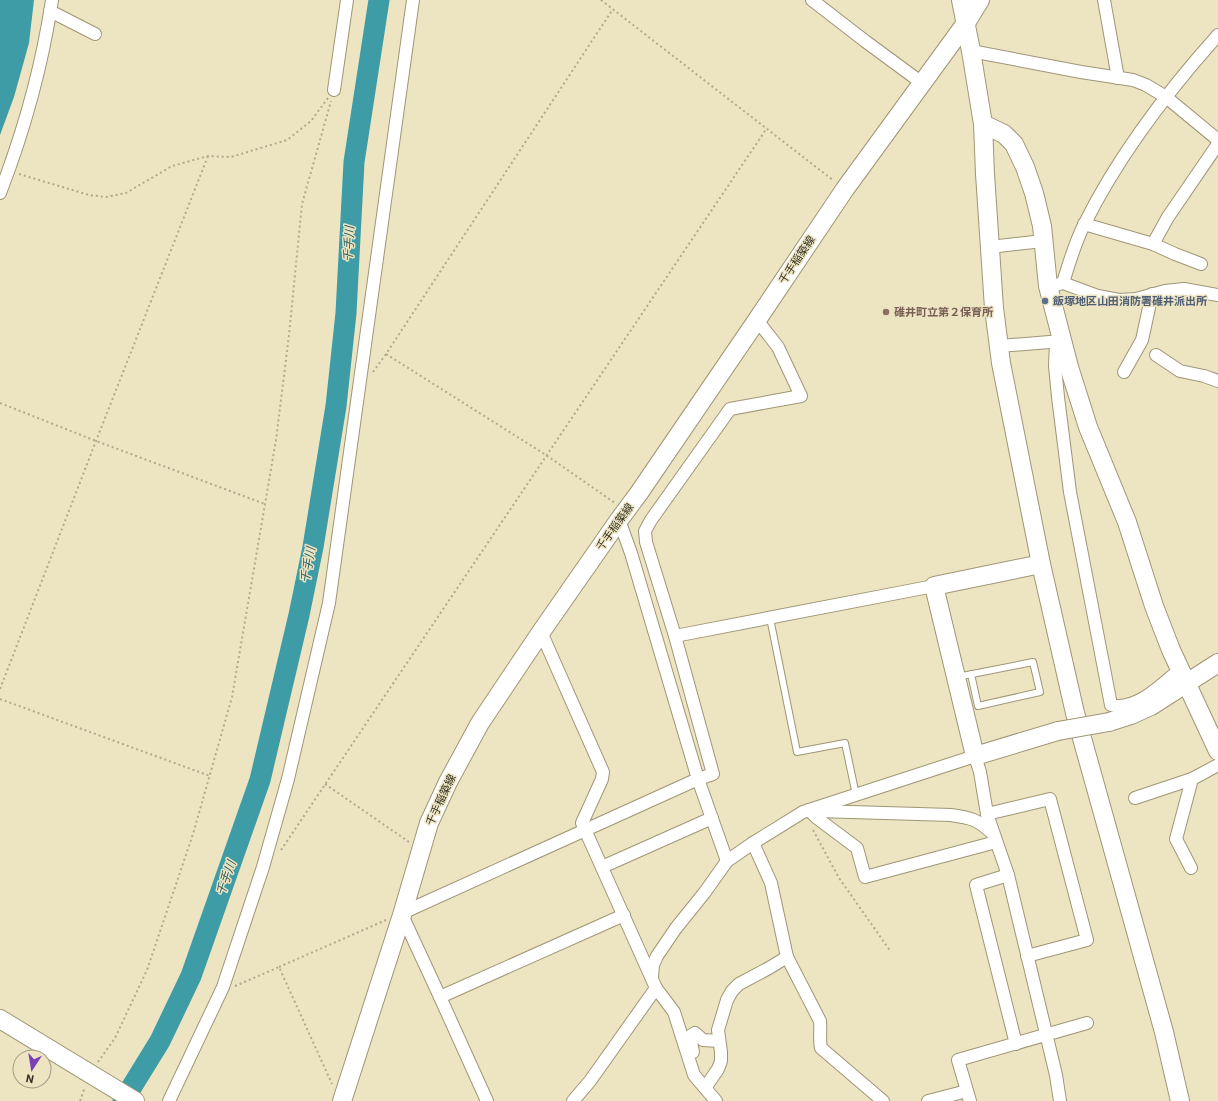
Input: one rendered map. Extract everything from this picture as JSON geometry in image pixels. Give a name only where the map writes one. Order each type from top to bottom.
[{"type":"street","points":[[334,90],[348,0]]},
{"type":"street","points":[[169,1101],[221,992],[263,867],[288,778],[330,603],[413,0]]},
{"type":"street","points":[[812,0],[865,42],[922,83]]},
{"type":"street","points":[[961,0],[983,124],[994,308],[1001,363],[1041,564],[1076,713],[1164,1032],[1180,1101]]},
{"type":"street","name":"千手稲築線","points":[[338,1094],[402,914],[429,823],[448,782],[480,723],[541,632],[757,320],[845,189],[966,23],[980,0]]},
{"type":"street","points":[[1106,1],[1118,78]]},
{"type":"street","points":[[0,193],[29,111],[46,42],[51,5],[94,34]]},
{"type":"street","points":[[1055,285],[1084,224],[1118,163],[1166,97],[1218,35]]},
{"type":"street","points":[[971,51],[1081,72],[1133,80],[1146,85],[1166,97],[1218,140]]},
{"type":"street","points":[[983,124],[1004,134],[1014,144],[1034,193],[1042,226],[1043,242],[1055,285],[1059,342],[1055,366],[1070,492],[1111,705],[1128,705],[1179,679],[1218,663]]},
{"type":"street","points":[[1153,244],[1168,217],[1218,144]]},
{"type":"street","points":[[1084,224],[1153,244],[1201,264]]},
{"type":"street","points":[[990,247],[1043,242]]},
{"type":"street","points":[[1055,285],[1119,300],[1136,299],[1165,291],[1184,289],[1218,296]]},
{"type":"street","points":[[1124,372],[1142,340],[1152,294]]},
{"type":"street","points":[[487,1101],[402,914],[698,779],[713,774],[675,636],[646,542],[645,531],[651,520],[730,409],[801,396],[778,347],[757,320]]},
{"type":"street","points":[[999,346],[1059,342]]},
{"type":"street","points":[[1059,342],[1088,427],[1127,522],[1154,606],[1171,650],[1179,679],[1218,751]]},
{"type":"street","points":[[1156,355],[1180,371],[1204,376],[1218,381]]},
{"type":"street","points":[[622,515],[631,553],[698,779],[727,862]]},
{"type":"street","points":[[675,636],[1041,564]]},
{"type":"street","points":[[934,586],[963,676],[975,756],[980,772],[987,814],[1008,876],[1047,1035],[1060,1101]]},
{"type":"street","points":[[541,632],[603,772],[602,779],[582,823],[652,976],[656,988],[674,1012],[698,1080],[710,1096]]},
{"type":"street","points":[[652,976],[653,965],[662,947],[727,862],[753,843],[806,811],[975,756],[1058,731],[1109,722],[1130,715],[1151,706],[1179,679]]},
{"type":"street","points":[[1135,798],[1192,779],[1218,765]]},
{"type":"street","points":[[1191,868],[1176,839],[1192,779]]},
{"type":"street","points":[[987,814],[1050,799],[1087,940],[1027,956]]},
{"type":"street","points":[[806,811],[857,848],[865,877],[995,839]]},
{"type":"street","points":[[806,811],[951,815],[969,818],[981,823],[995,839]]},
{"type":"street","points":[[602,867],[712,818]]},
{"type":"street","points":[[753,843],[771,883],[787,957],[820,1021],[821,1029],[819,1040],[821,1048],[883,1101]]},
{"type":"street","points":[[1008,876],[976,885],[1016,1044]]},
{"type":"street","points":[[440,997],[624,915]]},
{"type":"street","points":[[710,1096],[721,1062],[722,1052],[718,1030],[727,1000],[738,984],[787,957]]},
{"type":"street","points":[[572,1101],[590,1081],[656,988]]},
{"type":"street","points":[[0,1019],[135,1101]]},
{"type":"street","points":[[928,1101],[969,1096],[958,1060],[1087,1023]]},
{"type":"street","points":[[692,1066],[695,1059],[690,1036],[695,1033],[703,1040],[719,1041]]},
{"type":"lane","points":[[770,618],[797,752],[845,743],[856,795]]},
{"type":"lane","points":[[1033,662],[1040,692],[978,706],[963,676],[1033,662]]},
{"type":"path","points":[[601,0],[845,189]]},
{"type":"path","points":[[613,9],[386,354],[546,455],[622,515]]},
{"type":"path","points":[[9,171],[89,195],[106,197],[126,193],[172,166],[208,156],[231,158],[287,140],[311,121],[334,90]]},
{"type":"path","points":[[93,1076],[115,1038],[147,970],[176,886],[210,776],[232,697],[276,440],[302,204],[334,90]]},
{"type":"path","points":[[263,867],[281,850],[767,128]]},
{"type":"path","points":[[0,689],[208,156]]},
{"type":"path","points":[[0,403],[96,441],[265,504]]},
{"type":"path","points":[[0,699],[210,776]]},
{"type":"path","points":[[324,784],[421,850]]},
{"type":"path","points":[[806,811],[839,878],[891,952]]},
{"type":"path","points":[[221,992],[402,914]]},
{"type":"path","points":[[279,967],[338,1094]]},
{"type":"water","points":[[0,0],[34,0],[29,43],[14,97],[0,135]]},
{"type":"waterway","name":"千手川","points":[[123,1101],[160,1041],[191,976],[260,780],[299,615],[313,547],[336,406],[346,313],[354,162],[379,0]]},
{"type":"place","name":"飯塚地区山田消防署碓井派出所","points":[[1045,301]]},
{"type":"place","name":"碓井町立第２保育所","points":[[886,312]]}]
